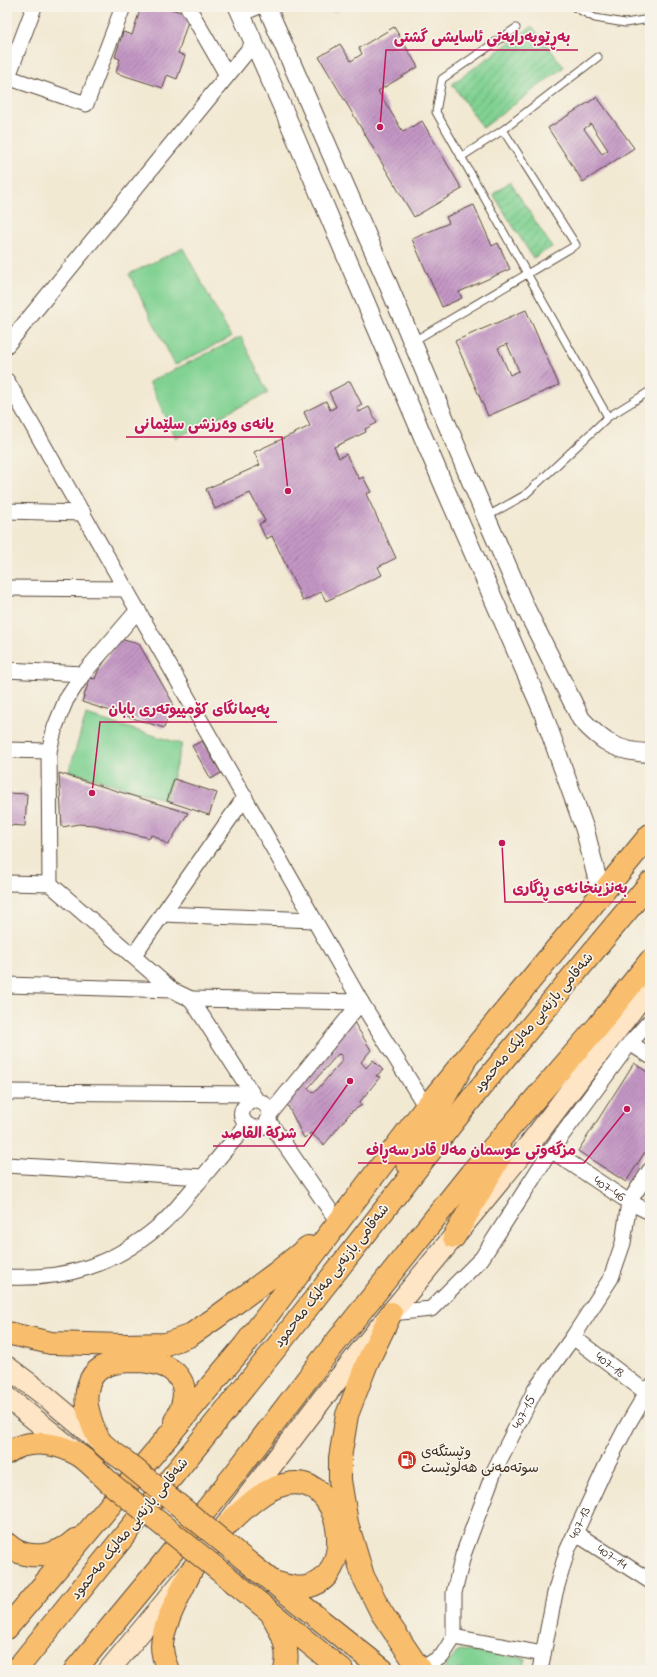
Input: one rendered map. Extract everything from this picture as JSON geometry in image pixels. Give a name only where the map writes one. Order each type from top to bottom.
[{"type":"main road","points":[[7,1628],[244,1346],[426,1107],[464,1063],[531,978],[650,835]]},
{"type":"main road","name":"شەقامی بازنەیی مەلیک مەحمود","points":[[16,1670],[283,1339],[479,1089],[650,883]]},
{"type":"main road","points":[[75,1670],[234,1475],[321,1361],[471,1173],[598,1026],[650,961]]},
{"type":"main road","points":[[109,1670],[191,1571],[323,1398],[391,1313],[530,1145],[650,986]]},
{"type":"main road","points":[[374,1222],[464,1063]]},
{"type":"main road","points":[[454,1237],[526,1110]]},
{"type":"main road","points":[[7,1333],[51,1343],[124,1345],[166,1344],[189,1336],[214,1319],[276,1274],[338,1222]]},
{"type":"main road","points":[[391,1313],[367,1363],[347,1415],[340,1458],[340,1480],[347,1523],[363,1576],[380,1612],[420,1670]]},
{"type":"main road","points":[[101,1443],[88,1412],[86,1393],[88,1384],[100,1368],[109,1364],[144,1361],[167,1366],[180,1378],[183,1385],[184,1400],[182,1410],[162,1445]]},
{"type":"main road","points":[[7,1367],[43,1394],[101,1443],[383,1670]]},
{"type":"main road","points":[[7,1397],[76,1453],[110,1484],[342,1670]]},
{"type":"main road","points":[[7,1453],[16,1447],[31,1443],[47,1444],[76,1453]]},
{"type":"main road","points":[[229,1522],[257,1499],[279,1486],[295,1483],[303,1484],[318,1490],[324,1496],[332,1510],[338,1538],[336,1556],[329,1573],[324,1580],[308,1587],[291,1587],[274,1582]]},
{"type":"main road","points":[[7,1544],[22,1553],[38,1556],[50,1554],[71,1544],[111,1506]]},
{"type":"main road","points":[[168,1670],[162,1646],[179,1597],[191,1571]]},
{"type":"main road","points":[[269,1611],[282,1634],[286,1648],[287,1657],[285,1670]]},
{"type":"street","points":[[34,7],[7,78],[86,104],[123,7]]},
{"type":"street","points":[[188,7],[227,75]]},
{"type":"street","points":[[267,7],[410,336],[526,609],[581,718],[594,733],[618,748],[629,752],[650,753]]},
{"type":"street","points":[[245,9],[254,43],[286,113],[382,342],[542,710],[585,830],[601,894]]},
{"type":"street","points":[[7,345],[254,43]]},
{"type":"street","points":[[382,342],[410,336]]},
{"type":"street","points":[[7,381],[361,1002],[426,1107]]},
{"type":"street","points":[[7,511],[83,513]]},
{"type":"street","points":[[7,588],[126,589]]},
{"type":"street","points":[[50,884],[49,751],[59,714],[66,700],[83,674],[138,610]]},
{"type":"street","points":[[7,670],[83,674]]},
{"type":"street","points":[[7,750],[49,751]]},
{"type":"street","points":[[133,956],[244,797]]},
{"type":"street","points":[[7,883],[50,884],[172,990],[191,999],[361,1002]]},
{"type":"street","points":[[162,914],[314,920]]},
{"type":"street","points":[[7,985],[172,990]]},
{"type":"street","points":[[191,999],[254,1097],[266,1106],[269,1117],[338,1222]]},
{"type":"street","points":[[254,1097],[244,1108],[242,1117],[247,1125],[260,1128],[361,1002]]},
{"type":"street","points":[[391,1313],[431,1309],[482,1258],[551,1150],[630,1043],[650,1021]]},
{"type":"street","points":[[630,1043],[650,1056]]},
{"type":"street","points":[[7,1092],[254,1097]]},
{"type":"street","points":[[7,1277],[45,1277],[79,1270],[107,1260],[136,1243],[159,1226],[177,1208],[247,1125]]},
{"type":"street","name":"407-46","points":[[551,1150],[629,1202],[650,1212]]},
{"type":"street","points":[[7,1165],[202,1177]]},
{"type":"street","points":[[629,1202],[650,1170]]},
{"type":"street","name":"407-15","points":[[454,1637],[454,1593],[463,1555],[495,1469],[535,1390],[573,1337],[611,1278],[623,1243],[629,1202]]},
{"type":"street","name":"407-18","points":[[573,1337],[648,1390]]},
{"type":"street","name":"407-13","points":[[540,1670],[555,1593],[567,1551],[621,1437],[648,1390]]},
{"type":"street","name":"407-14","points":[[575,1533],[650,1582]]},
{"type":"street","points":[[420,1670],[442,1656],[454,1637],[543,1654]]},
{"type":"lane","points":[[574,7],[595,18],[617,22],[625,23],[650,19]]},
{"type":"lane","points":[[516,28],[442,79],[436,112],[608,417]]},
{"type":"lane","points":[[461,157],[503,130],[598,57]]},
{"type":"lane","points":[[410,336],[528,273],[576,245],[503,130]]},
{"type":"lane","points":[[486,517],[525,495],[608,417],[650,391]]},
{"type":"green space","points":[[532,26],[564,67],[483,128],[452,84]]},
{"type":"green space","points":[[510,182],[552,247],[533,258],[493,194]]},
{"type":"green space","points":[[183,248],[231,337],[175,365],[129,274]]},
{"type":"green space","points":[[241,337],[268,393],[176,438],[149,382]]},
{"type":"green space","points":[[86,715],[182,744],[166,800],[69,771]]},
{"type":"green space","points":[[459,1650],[525,1658],[523,1670],[442,1670]]},
{"type":"building","points":[[141,7],[165,7],[190,15],[178,53],[185,56],[177,79],[167,75],[163,88],[116,73],[120,59],[115,57],[123,32],[132,35]]},
{"type":"building","points":[[331,7],[345,7],[334,12]]},
{"type":"building","points":[[394,27],[418,67],[378,91],[403,132],[422,121],[462,189],[414,217],[319,57],[340,44],[351,61],[362,54],[359,48]]},
{"type":"building","points":[[597,97],[634,148],[583,182],[548,128]],"holes":[[[591,124],[608,150],[602,154],[584,129]]]},
{"type":"building","points":[[474,205],[492,246],[498,243],[510,269],[459,292],[462,298],[442,307],[412,239],[449,223],[446,217]]},
{"type":"building","points":[[526,310],[559,385],[488,416],[455,341]],"holes":[[[507,344],[519,371],[510,375],[498,348]]]},
{"type":"building","points":[[350,381],[362,405],[357,408],[359,412],[369,407],[377,423],[365,429],[366,432],[334,447],[339,458],[346,454],[359,479],[363,477],[371,492],[366,494],[396,558],[378,567],[382,575],[326,601],[321,592],[303,601],[272,536],[266,539],[259,524],[265,521],[250,493],[215,509],[206,489],[260,465],[254,452],[310,426],[304,412],[326,401],[330,410],[336,407],[329,392]]},
{"type":"building","points":[[120,639],[139,644],[173,703],[164,728],[82,702],[90,678],[95,679],[98,671]]},
{"type":"building","points":[[202,741],[221,773],[211,779],[192,746]]},
{"type":"building","points":[[59,773],[188,813],[168,845],[155,836],[151,835],[150,838],[95,825],[79,824],[62,827]]},
{"type":"building","points":[[174,779],[217,793],[209,815],[167,801]]},
{"type":"building","points":[[7,793],[27,794],[25,826],[7,825]]},
{"type":"building","points":[[352,1019],[371,1050],[361,1062],[366,1068],[373,1060],[383,1070],[376,1076],[380,1077],[359,1103],[362,1105],[351,1112],[324,1145],[311,1133],[304,1138],[286,1102],[319,1062],[321,1064],[335,1046],[331,1043]],"holes":[[[338,1054],[342,1055],[342,1061],[315,1092],[310,1091],[308,1088]]]},
{"type":"building","points":[[634,1063],[650,1074],[650,1144],[626,1182],[578,1151]]},
{"type":"place","name":"بەڕێوبەرایەتی ئاسایشی گشتی","points":[[380,127]]},
{"type":"place","name":"یانەی وەرزشی سلێمانی","points":[[288,491]]},
{"type":"place","name":"پەیمانگای کۆمپیوتەری بابان","points":[[92,793]]},
{"type":"place","name":"بەنزینخانەی ڕزگاری","points":[[502,843]]},
{"type":"place","name":"شركة القاصد","points":[[350,1081]]},
{"type":"place","name":"مزگەوتی عوسمان مەلا قادر سەڕاف","points":[[627,1109]]},
{"type":"place","name":"وێستگەی سوتەمەنی هەڵوێست","points":[[407,1460]]}]
